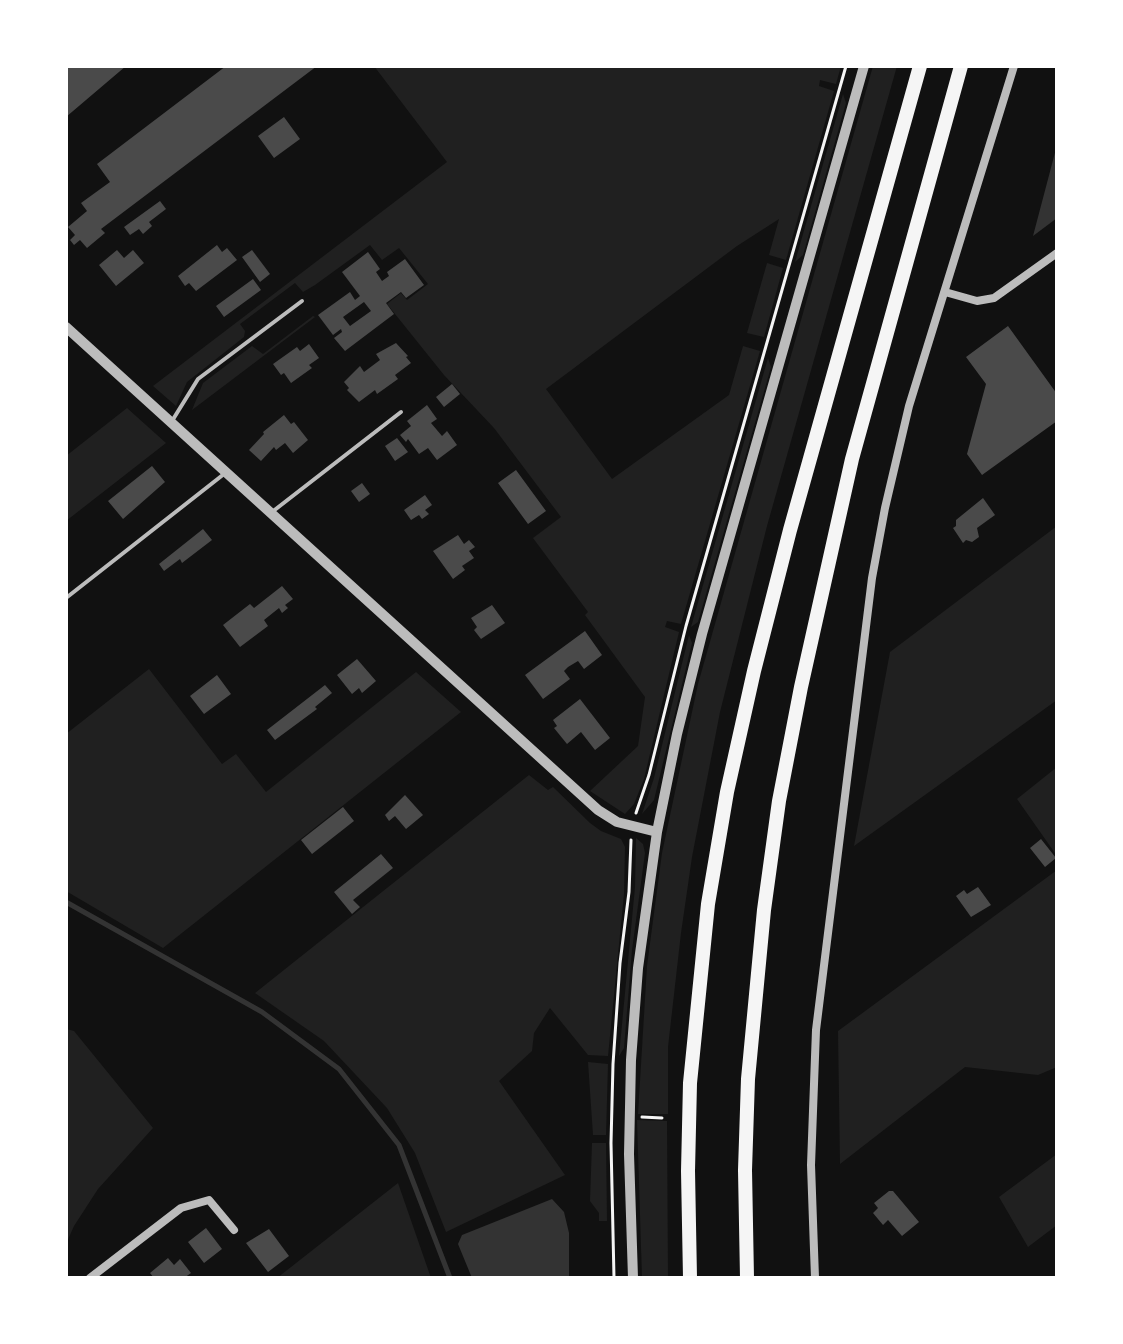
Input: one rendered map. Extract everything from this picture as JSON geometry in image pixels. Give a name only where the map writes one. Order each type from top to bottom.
[{"type":"highway","points":[[690,1278],[690,1083],[706,920],[727,792],[793,516],[920,66]]},
{"type":"highway","points":[[747,1278],[745,1170],[748,1079],[764,910],[779,801],[852,459],[961,66]]},
{"type":"street","points":[[633,1278],[629,1154],[631,1060],[638,968],[657,832],[702,634],[864,66]]},
{"type":"street","points":[[815,1278],[811,1165],[816,1030],[875,564],[897,455],[1014,66]]},
{"type":"street","points":[[945,292],[977,301],[994,298],[1057,253]]},
{"type":"street","points":[[66,327],[598,810],[617,822],[657,832]]},
{"type":"street","points":[[90,1278],[181,1208],[209,1200],[234,1230]]},
{"type":"lane","points":[[171,423],[198,379],[302,301]]},
{"type":"lane","points":[[271,513],[401,412]]},
{"type":"lane","points":[[66,598],[226,473]]},
{"type":"path","points":[[636,816],[686,626],[846,66]]},
{"type":"path","points":[[614,1278],[613,1064],[631,837]]},
{"type":"path","points":[[645,1117],[662,1118]]},
{"type":"shaded area","points":[[374,66],[841,66],[836,84],[820,80],[819,86],[834,91],[786,260],[769,255],[779,219],[737,246],[546,389],[612,479],[729,395],[743,346],[760,351],[681,624],[667,621],[665,627],[679,632],[644,779],[634,804],[625,814],[590,791],[638,746],[645,697],[533,538],[561,517],[494,428],[444,375],[387,304],[401,293],[407,300],[428,284],[399,248],[382,260],[370,245],[303,292],[295,283],[240,324],[245,331],[244,337],[187,382],[176,406],[153,386],[447,162]]},
{"type":"shaded area","points":[[873,66],[897,66],[767,526],[720,712],[681,933],[668,1047],[668,1114],[638,1114],[647,966],[662,853],[698,684]]},
{"type":"shaded area","points":[[843,94],[846,103],[803,255],[795,262]]},
{"type":"shaded area","points":[[1057,145],[1057,218],[1033,236]]},
{"type":"shaded area","points":[[767,263],[783,268],[764,337],[747,333]]},
{"type":"shaded area","points":[[313,316],[192,410],[203,383],[252,346],[263,354]]},
{"type":"shaded area","points":[[768,358],[771,367],[698,622],[691,627]]},
{"type":"shaded area","points":[[127,408],[166,443],[66,521],[66,456]]},
{"type":"shaded area","points":[[1057,526],[1057,700],[854,846],[890,652]]},
{"type":"shaded area","points":[[689,635],[692,643],[654,800],[642,814],[654,778]]},
{"type":"shaded area","points":[[149,669],[222,764],[236,754],[266,792],[416,672],[461,712],[163,948],[66,891],[66,734]]},
{"type":"shaded area","points":[[1057,767],[1057,856],[1017,799]]},
{"type":"shaded area","points":[[529,775],[548,790],[553,787],[590,823],[621,839],[625,847],[624,894],[608,1056],[588,1055],[550,1008],[534,1033],[532,1051],[499,1081],[565,1175],[446,1232],[415,1153],[387,1108],[324,1041],[255,993]]},
{"type":"shaded area","points":[[636,838],[643,844],[645,853],[632,950],[624,1048],[619,1056],[635,887]]},
{"type":"shaded area","points":[[1057,870],[1057,1067],[1038,1075],[965,1067],[840,1164],[838,1031]]},
{"type":"shaded area","points":[[66,1029],[74,1031],[153,1128],[98,1189],[66,1244]]},
{"type":"shaded area","points":[[588,1062],[608,1064],[606,1135],[593,1135]]},
{"type":"shaded area","points":[[637,1120],[667,1121],[668,1278],[642,1278]]},
{"type":"shaded area","points":[[592,1143],[606,1143],[607,1221],[599,1221],[599,1213],[590,1201]]},
{"type":"shaded area","points":[[1057,1154],[1057,1225],[1028,1247],[999,1197]]},
{"type":"shaded area","points":[[398,1183],[431,1278],[277,1278]]},
{"type":"shaded area","points":[[552,1199],[564,1212],[569,1233],[569,1278],[472,1278],[458,1244],[462,1235]]},
{"type":"building","points":[[66,66],[126,66],[66,117]]},
{"type":"building","points":[[226,66],[317,66],[101,229],[105,233],[87,248],[80,240],[74,245],[70,240],[75,235],[68,227],[87,211],[81,203],[110,182],[97,164]]},
{"type":"building","points":[[284,117],[300,139],[274,158],[258,136]]},
{"type":"building","points":[[160,201],[166,209],[149,222],[152,226],[143,234],[139,229],[130,235],[124,227]]},
{"type":"building","points":[[217,245],[222,252],[227,248],[237,260],[196,291],[189,283],[185,286],[178,276]]},
{"type":"building","points":[[117,250],[124,258],[133,250],[144,263],[116,286],[99,265]]},
{"type":"building","points":[[252,250],[270,274],[260,282],[242,257]]},
{"type":"building","points":[[368,252],[380,269],[376,272],[382,281],[389,276],[387,272],[405,259],[424,285],[406,298],[401,292],[386,303],[394,314],[345,351],[334,338],[342,332],[341,329],[333,335],[318,315],[350,292],[355,300],[360,296],[342,272]],"holes":[[[364,302],[371,311],[350,326],[343,317]]]},
{"type":"building","points":[[253,279],[261,290],[224,317],[216,306]]},
{"type":"building","points":[[1008,326],[1057,394],[1057,421],[982,475],[967,454],[986,384],[966,357]]},
{"type":"building","points":[[396,343],[411,363],[395,375],[398,379],[359,402],[344,382],[360,366],[364,372],[380,360],[376,354]]},
{"type":"building","points":[[309,344],[319,358],[309,365],[312,368],[291,383],[273,364],[297,347],[300,351]]},
{"type":"building","points":[[452,384],[460,394],[444,407],[436,397]]},
{"type":"building","points":[[427,405],[437,419],[431,423],[442,436],[447,431],[457,445],[437,460],[428,448],[419,454],[408,439],[406,442],[400,435],[411,426],[407,421]]},
{"type":"building","points":[[284,415],[308,440],[293,453],[285,443],[276,450],[274,447],[261,461],[249,450],[263,432]]},
{"type":"building","points":[[397,438],[408,452],[395,461],[385,446]]},
{"type":"building","points":[[152,466],[165,482],[123,519],[108,501]]},
{"type":"building","points":[[516,470],[546,511],[528,524],[498,483]]},
{"type":"building","points":[[362,483],[370,494],[359,502],[351,491]]},
{"type":"building","points":[[425,495],[432,505],[425,510],[429,514],[422,519],[419,515],[411,520],[404,510]]},
{"type":"building","points":[[983,498],[995,515],[977,528],[979,537],[963,543],[953,528],[956,520]]},
{"type":"building","points":[[203,529],[212,540],[182,563],[180,559],[164,571],[159,564]]},
{"type":"building","points":[[458,535],[464,544],[469,540],[475,547],[469,551],[474,558],[462,566],[465,570],[453,579],[433,551]]},
{"type":"building","points":[[282,586],[293,599],[285,605],[288,608],[282,613],[279,608],[264,620],[268,626],[240,647],[223,625],[250,604],[254,608]]},
{"type":"building","points":[[492,605],[505,623],[481,639],[474,630],[477,627],[471,618]]},
{"type":"building","points":[[585,631],[602,655],[584,669],[578,661],[568,667],[564,671],[570,679],[543,699],[525,675]]},
{"type":"building","points":[[357,659],[376,681],[362,693],[359,688],[352,694],[337,675]]},
{"type":"building","points":[[217,675],[231,694],[204,714],[190,696]]},
{"type":"building","points":[[325,685],[332,693],[315,707],[317,709],[275,740],[267,730]]},
{"type":"building","points":[[580,699],[610,738],[595,750],[581,732],[567,744],[554,728],[557,726],[553,720]]},
{"type":"building","points":[[405,795],[423,815],[406,829],[395,816],[389,821],[385,815]]},
{"type":"building","points":[[343,807],[354,821],[312,854],[301,840]]},
{"type":"building","points":[[1041,839],[1056,858],[1045,867],[1030,848]]},
{"type":"building","points":[[381,854],[393,868],[353,900],[360,907],[352,914],[334,892]]},
{"type":"building","points":[[978,887],[991,905],[971,917],[956,896],[964,890],[967,894]]},
{"type":"building","points":[[893,1191],[919,1222],[902,1236],[888,1220],[883,1225],[873,1213],[878,1208],[874,1203]]},
{"type":"building","points":[[206,1228],[222,1249],[204,1263],[188,1242]]},
{"type":"building","points":[[269,1229],[289,1256],[268,1272],[246,1243]]},
{"type":"building","points":[[168,1258],[174,1265],[180,1259],[191,1273],[184,1278],[154,1278],[150,1273]]},
{"type":"waterway","points":[[66,902],[262,1012],[339,1069],[399,1145],[450,1278]]}]
